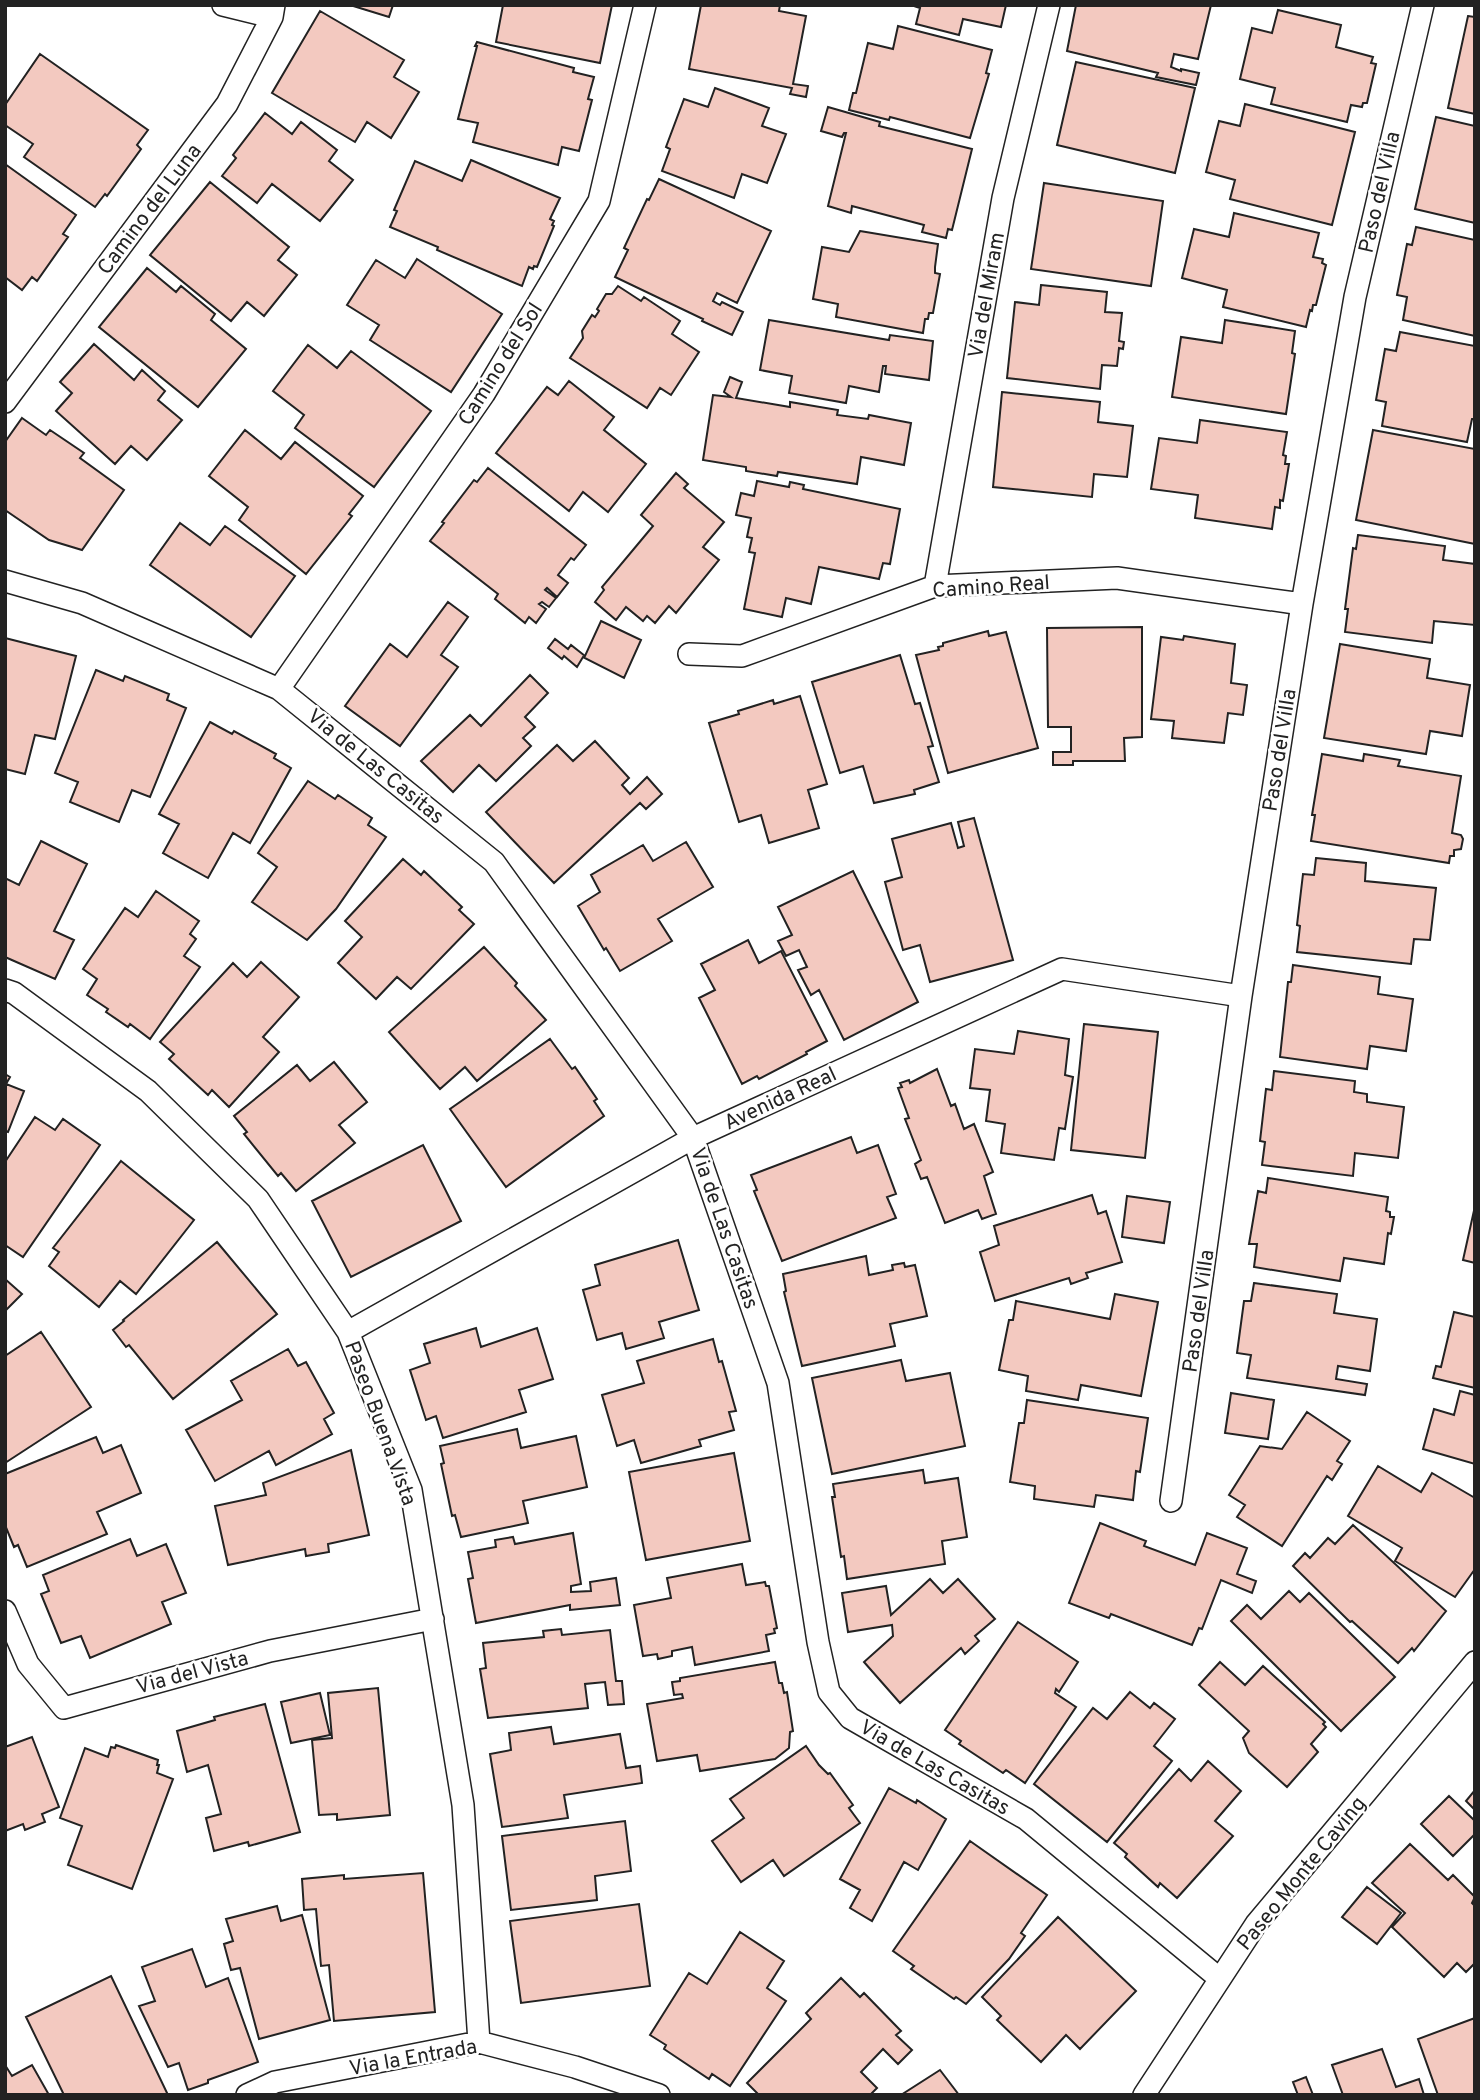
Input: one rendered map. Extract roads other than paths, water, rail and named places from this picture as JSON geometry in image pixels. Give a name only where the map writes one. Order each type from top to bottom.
[{"type":"lane","points":[[223,5],[273,11]]},
{"type":"lane","name":"Camino del Sol","points":[[279,689],[484,394],[598,201],[645,5]]},
{"type":"lane","name":"Via del Miram","points":[[935,586],[1003,198],[1049,5]]},
{"type":"lane","name":"Paso del Villa","points":[[1171,1501],[1241,996],[1302,604],[1355,297],[1423,5]]},
{"type":"lane","name":"Camino del Luna","points":[[5,402],[227,104],[273,11]]},
{"type":"lane","name":"Camino Real","points":[[690,654],[742,656],[935,586],[1117,578],[1302,604]]},
{"type":"lane","name":"Via de Las Casitas","points":[[5,581],[82,603],[279,689],[494,862],[694,1138],[778,1383],[818,1642],[829,1692],[850,1718],[1026,1819],[1220,1979]]},
{"type":"lane","name":"Avenida Real","points":[[348,1332],[694,1138],[1062,969],[1241,996]]},
{"type":"lane","name":"Paseo Buena Vista","points":[[5,990],[14,993],[148,1091],[258,1199],[348,1332],[411,1490],[463,1805],[478,2042]]},
{"type":"lane","name":"Via del Vista","points":[[5,1611],[28,1664],[64,1708],[270,1651],[433,1619]]},
{"type":"lane","name":"Paseo Monte Caving","points":[[1144,2095],[1256,1924],[1475,1662]]},
{"type":"lane","name":"Via la Entrada","points":[[247,2095],[275,2082],[478,2042],[575,2067],[659,2095]]}]
